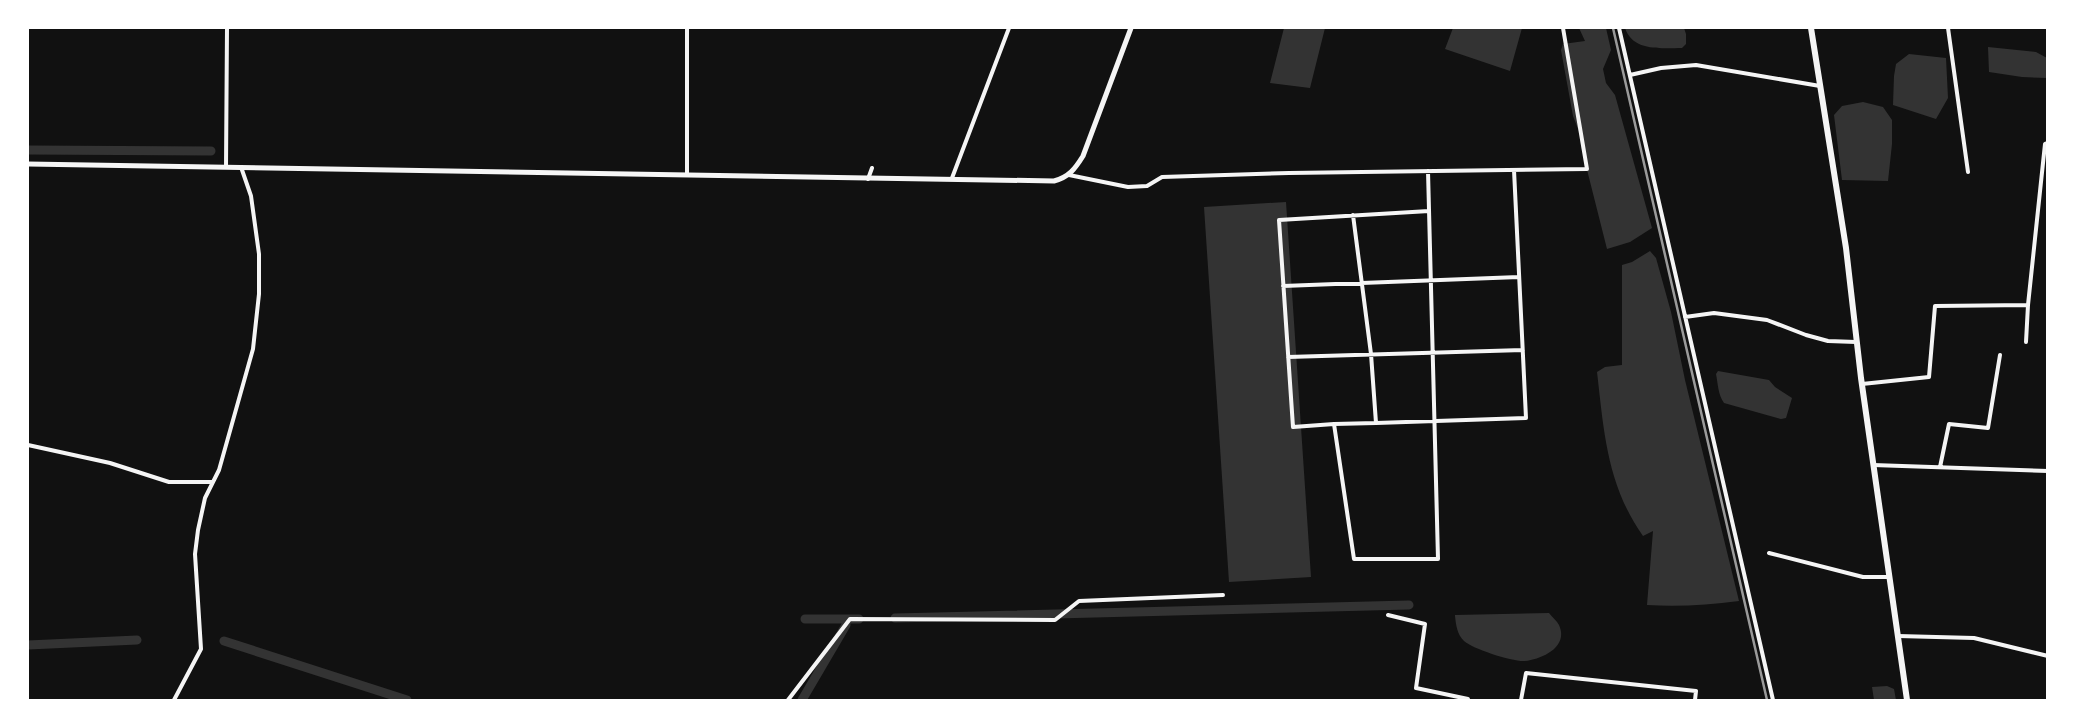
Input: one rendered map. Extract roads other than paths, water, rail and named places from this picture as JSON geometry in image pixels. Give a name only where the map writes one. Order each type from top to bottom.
[{"type":"highway","points":[[1811,28],[1846,248],[1856,342],[1907,700]]},
{"type":"street","points":[[226,167],[227,28]]},
{"type":"street","points":[[687,28],[687,174]]},
{"type":"street","points":[[952,178],[1009,28]]},
{"type":"street","points":[[1069,176],[1076,168],[1082,156],[1131,28]]},
{"type":"street","points":[[28,164],[687,174],[868,179],[952,178],[1054,181],[1069,176],[1128,187],[1147,186],[1162,177],[1587,169],[1563,28]]},
{"type":"street","points":[[1619,28],[1773,700]]},
{"type":"street","points":[[1948,28],[1968,172]]},
{"type":"street","points":[[1630,75],[1661,68],[1696,65],[1820,86]]},
{"type":"street","points":[[2026,342],[2028,305],[2046,144],[2048,143]]},
{"type":"street","points":[[174,700],[201,649],[195,554],[205,498],[219,470],[234,424],[254,350],[258,304],[259,254],[251,196],[241,167]]},
{"type":"street","points":[[868,179],[872,168]]},
{"type":"street","points":[[1429,211],[1279,220],[1293,427],[1526,418],[1514,170]]},
{"type":"street","points":[[1334,424],[1354,560],[1438,559],[1428,171]]},
{"type":"street","points":[[1353,216],[1371,354],[1376,423]]},
{"type":"street","points":[[1284,286],[1519,277]]},
{"type":"street","points":[[1862,384],[1929,377],[1935,306],[2028,305]]},
{"type":"street","points":[[1685,317],[1714,313],[1767,320],[1828,341],[1856,342]]},
{"type":"street","points":[[1288,357],[1523,350]]},
{"type":"street","points":[[1940,467],[1949,424],[1988,428],[2000,355]]},
{"type":"street","points":[[28,445],[110,463],[169,482],[213,482]]},
{"type":"street","points":[[1873,465],[2048,471]]},
{"type":"street","points":[[1769,552],[1864,577],[1890,577]]},
{"type":"street","points":[[788,700],[850,619],[1055,620],[1079,601],[1223,595]]},
{"type":"street","points":[[1388,616],[1425,624],[1416,688],[1468,698],[1468,700]]},
{"type":"street","points":[[1898,636],[1974,638],[2048,656]]},
{"type":"street","points":[[1521,700],[1526,673],[1696,691],[1695,700]]},
{"type":"waterway","points":[[28,150],[211,151]]},
{"type":"waterway","points":[[895,618],[1409,605]]},
{"type":"waterway","points":[[805,619],[859,619]]},
{"type":"waterway","points":[[802,700],[846,625]]},
{"type":"waterway","points":[[28,645],[137,640]]},
{"type":"waterway","points":[[224,641],[407,700]]},
{"type":"railway","points":[[1613,28],[1767,700]]}]
